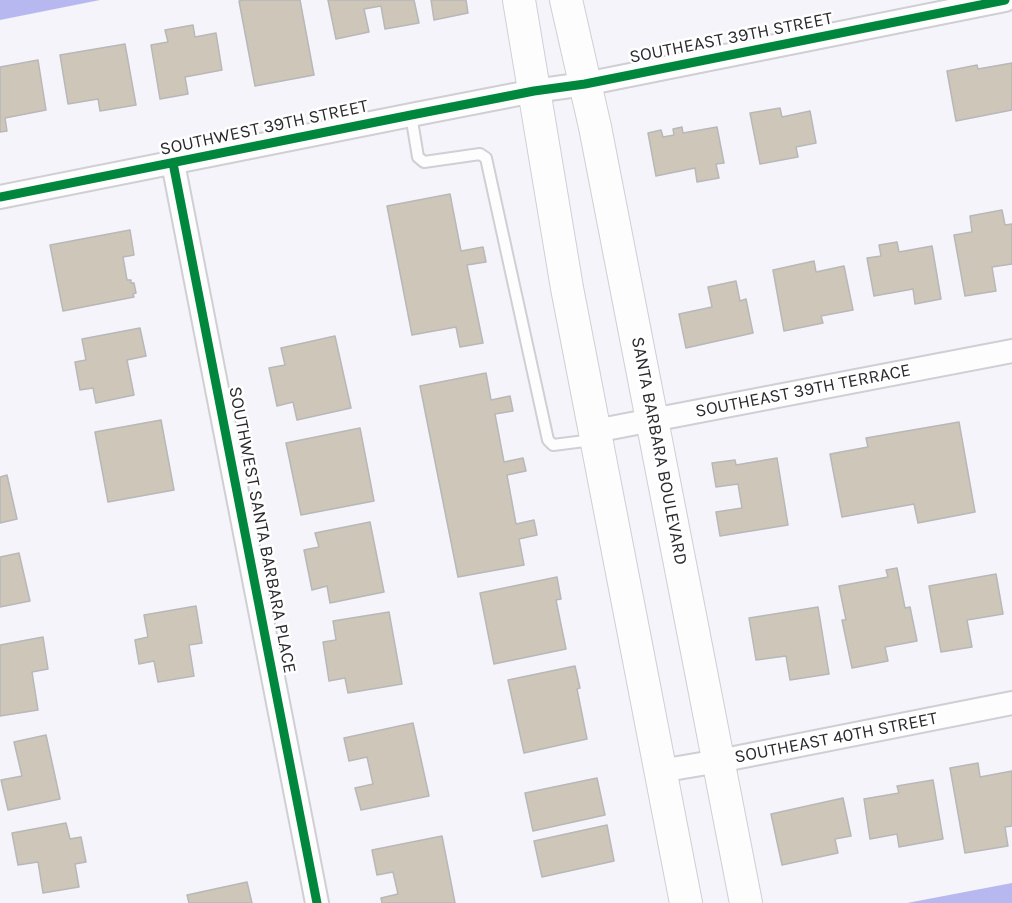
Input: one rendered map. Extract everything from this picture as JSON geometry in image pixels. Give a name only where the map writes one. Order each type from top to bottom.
[{"type":"main road","points":[[519,0],[567,288],[686,903]]},
{"type":"main road","name":"SANTA BARBARA BOULEVARD","points":[[566,0],[595,127],[746,903]]},
{"type":"street","name":"SOUTHEAST 39TH STREET","points":[[534,91],[585,84],[1005,0]]},
{"type":"street","name":"SOUTHWEST 39TH STREET","points":[[0,197],[534,91]]},
{"type":"street","name":"SOUTHWEST SANTA BARBARA PLACE","points":[[173,163],[317,903]]},
{"type":"street","name":"SOUTHEAST 39TH TERRACE","points":[[595,436],[653,419],[1012,351]]},
{"type":"street","name":"SOUTHEAST 40TH STREET","points":[[660,771],[1012,703]]},
{"type":"lane","points":[[411,115],[418,157],[424,162],[480,154],[486,158],[548,440],[553,445],[595,436]]},
{"type":"water","points":[[0,0],[100,0],[0,20]]},
{"type":"water","points":[[1012,883],[1012,903],[907,903]]},
{"type":"building","points":[[300,0],[314,75],[255,86],[239,1]]},
{"type":"building","points":[[328,0],[414,0],[419,23],[385,29],[381,6],[364,9],[369,32],[336,39]]},
{"type":"building","points":[[431,0],[466,0],[468,13],[434,20]]},
{"type":"building","points":[[193,25],[195,37],[216,33],[222,70],[185,77],[188,94],[160,99],[151,45],[168,42],[165,30]]},
{"type":"building","points":[[125,44],[136,105],[100,111],[98,99],[68,104],[60,55]]},
{"type":"building","points":[[38,60],[46,110],[5,118],[7,131],[0,132],[0,67]]},
{"type":"building","points":[[1012,63],[1012,110],[956,121],[947,71],[977,65],[978,69]]},
{"type":"building","points":[[780,108],[782,117],[810,111],[816,143],[796,147],[798,157],[760,164],[750,113]]},
{"type":"building","points":[[682,127],[683,133],[717,127],[724,163],[716,164],[719,178],[697,182],[695,168],[656,176],[648,133],[661,130],[663,137],[674,135],[673,129]]},
{"type":"building","points":[[450,194],[461,251],[483,247],[486,262],[467,265],[483,343],[460,347],[456,327],[412,335],[387,206]]},
{"type":"building","points":[[1002,210],[1005,225],[1012,224],[1012,264],[992,267],[996,291],[965,296],[954,235],[972,232],[970,216]]},
{"type":"building","points":[[130,230],[134,255],[123,257],[127,280],[134,283],[136,293],[133,294],[134,297],[63,311],[50,245]]},
{"type":"building","points":[[897,242],[899,252],[932,246],[941,299],[915,304],[913,289],[874,296],[867,258],[881,256],[879,245]]},
{"type":"building","points":[[814,261],[816,272],[844,266],[853,310],[821,316],[823,323],[784,331],[773,270]]},
{"type":"building","points":[[736,281],[740,301],[746,299],[753,333],[686,348],[679,314],[712,307],[708,287]]},
{"type":"building","points":[[140,328],[146,356],[127,360],[134,395],[96,403],[93,388],[80,390],[75,362],[86,360],[82,339]]},
{"type":"building","points":[[335,336],[351,408],[297,420],[293,402],[277,406],[269,368],[285,365],[281,348]]},
{"type":"building","points":[[486,373],[491,400],[510,396],[513,411],[495,414],[504,462],[523,458],[526,471],[507,475],[516,524],[534,520],[537,535],[519,539],[524,565],[458,577],[420,386]]},
{"type":"building","points":[[161,420],[174,490],[108,502],[95,432]]},
{"type":"building","points":[[959,422],[975,512],[918,523],[914,504],[842,517],[830,454],[868,447],[866,438]]},
{"type":"building","points":[[360,428],[374,501],[301,515],[286,443]]},
{"type":"building","points":[[777,458],[788,525],[720,536],[716,512],[742,508],[738,484],[716,487],[712,463],[735,460],[736,465]]},
{"type":"building","points":[[7,475],[17,519],[0,523],[0,477]]},
{"type":"building","points":[[370,522],[384,592],[330,603],[327,586],[312,590],[304,550],[319,547],[315,533]]},
{"type":"building","points":[[19,553],[30,601],[0,607],[0,557]]},
{"type":"building","points":[[897,568],[905,608],[910,607],[917,641],[885,647],[888,661],[852,668],[842,620],[846,620],[839,586],[888,577],[886,570]]},
{"type":"building","points":[[996,574],[1003,614],[967,620],[972,647],[941,652],[929,586]]},
{"type":"building","points":[[557,577],[561,599],[556,600],[566,649],[494,664],[480,593]]},
{"type":"building","points":[[196,606],[202,643],[189,645],[194,676],[158,682],[154,661],[139,664],[135,640],[148,637],[144,615]]},
{"type":"building","points":[[818,607],[829,674],[790,680],[786,656],[756,660],[749,618]]},
{"type":"building","points":[[389,612],[402,684],[348,693],[345,678],[329,681],[323,642],[336,640],[333,621]]},
{"type":"building","points":[[43,637],[48,669],[32,672],[38,710],[0,716],[0,645]]},
{"type":"building","points":[[575,666],[587,739],[524,753],[508,680]]},
{"type":"building","points":[[413,723],[429,796],[361,810],[355,788],[373,784],[367,757],[349,761],[344,738]]},
{"type":"building","points":[[46,735],[60,799],[8,810],[1,780],[22,776],[14,742]]},
{"type":"building","points":[[978,763],[980,777],[1012,771],[1012,826],[1005,827],[1008,846],[965,853],[950,768]]},
{"type":"building","points":[[597,778],[605,815],[533,831],[525,793]]},
{"type":"building","points":[[933,780],[943,839],[899,847],[897,834],[870,839],[864,799],[899,793],[897,786]]},
{"type":"building","points":[[843,798],[851,836],[835,839],[838,853],[782,865],[771,814]]},
{"type":"building","points":[[66,823],[70,839],[81,837],[86,862],[75,864],[79,887],[43,893],[38,862],[18,865],[12,833]]},
{"type":"building","points":[[607,825],[614,861],[542,877],[534,841]]},
{"type":"building","points":[[442,836],[455,903],[382,903],[381,898],[398,894],[393,872],[377,875],[372,850]]},
{"type":"building","points":[[247,882],[252,903],[189,903],[187,895]]},
{"type":"cycle path","points":[[0,197],[1005,0]]},
{"type":"cycle path","points":[[173,163],[317,903]]}]
